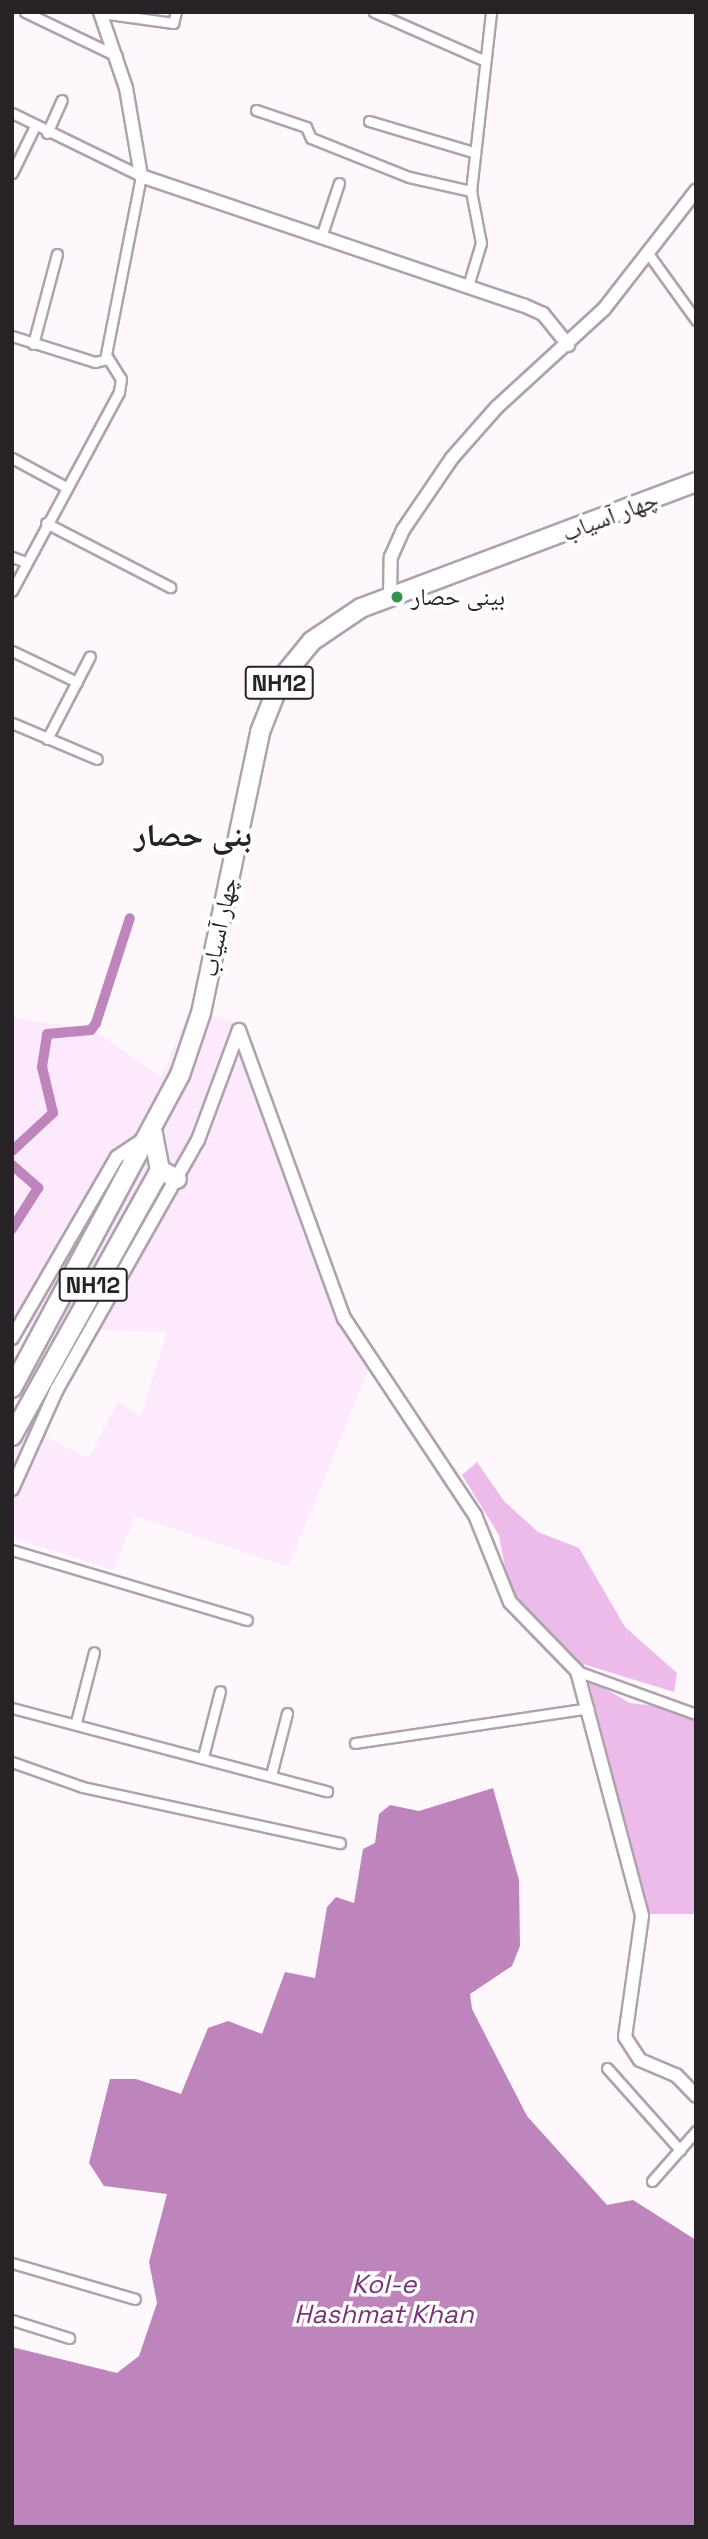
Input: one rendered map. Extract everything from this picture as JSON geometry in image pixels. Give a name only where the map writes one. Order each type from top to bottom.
[{"type":"highway","name":"چهار آسیاب","points":[[12,1388],[153,1133],[201,1013],[268,705],[312,641],[390,596],[696,482]]},
{"type":"highway","points":[[153,1133],[160,1170],[177,1179]]},
{"type":"highway","name":"NH12","points":[[12,1436],[160,1170]]},
{"type":"street","points":[[24,12],[117,56]]},
{"type":"street","points":[[107,359],[141,176],[117,56],[101,13],[173,23],[176,12]]},
{"type":"street","points":[[374,12],[481,59]]},
{"type":"street","points":[[468,286],[481,243],[471,191],[481,59],[491,12]]},
{"type":"street","points":[[47,133],[62,100]]},
{"type":"street","points":[[256,110],[306,127],[310,138],[410,177],[471,191]]},
{"type":"street","points":[[12,113],[47,133],[141,176],[468,286],[543,314],[568,345]]},
{"type":"street","points":[[369,121],[473,152]]},
{"type":"street","points":[[12,173],[35,126]]},
{"type":"street","points":[[321,237],[339,183]]},
{"type":"street","points":[[390,596],[391,557],[437,478],[488,415],[568,345],[696,191]]},
{"type":"street","points":[[647,252],[696,320]]},
{"type":"street","points":[[33,344],[57,254]]},
{"type":"street","points":[[12,335],[95,362],[107,359]]},
{"type":"street","points":[[12,591],[64,486],[118,392],[118,370],[107,359]]},
{"type":"street","points":[[12,458],[64,486]]},
{"type":"street","points":[[46,523],[170,587]]},
{"type":"street","points":[[12,557],[26,562]]},
{"type":"street","points":[[12,651],[77,682]]},
{"type":"street","points":[[47,738],[90,656]]},
{"type":"street","points":[[12,723],[97,759]]},
{"type":"street","points":[[12,1489],[57,1388],[177,1179],[239,1030],[344,1318],[475,1515],[510,1602],[577,1671],[696,1714]]},
{"type":"street","points":[[12,1338],[117,1157],[153,1133]]},
{"type":"street","points":[[12,1550],[247,1620]]},
{"type":"street","points":[[76,1722],[94,1652]]},
{"type":"street","points":[[577,1671],[642,1916],[625,2037],[640,2060],[676,2075],[696,2096]]},
{"type":"street","points":[[203,1757],[220,1691]]},
{"type":"street","points":[[12,1708],[76,1722],[327,1791]]},
{"type":"street","points":[[355,1743],[588,1708]]},
{"type":"street","points":[[271,1774],[286,1713]]},
{"type":"street","points":[[12,1762],[83,1787],[341,1843]]},
{"type":"street","points":[[607,2068],[680,2150]]},
{"type":"street","points":[[652,2180],[696,2131]]},
{"type":"street","points":[[12,2263],[135,2299]]},
{"type":"street","points":[[12,2320],[69,2337]]},
{"type":"shaded area","points":[[191,1008],[231,1020],[239,1030],[308,1228],[370,1365],[288,1567],[135,1516],[114,1570],[12,1538],[12,1421],[89,1458],[118,1402],[141,1416],[167,1332],[29,1329],[12,1320],[12,1017],[95,1031],[161,1077]]},
{"type":"shaded area","points":[[477,1462],[504,1501],[538,1532],[579,1548],[625,1627],[677,1673],[674,1692],[573,1661],[509,1589],[499,1535],[462,1475]]},
{"type":"shaded area","points":[[588,1679],[630,1703],[674,1708],[696,1720],[696,1914],[649,1914]]},
{"type":"water","name":"Kol-e Hashmat Khan","points":[[493,1788],[519,1880],[520,1946],[512,1966],[470,1994],[472,2009],[527,2116],[607,2205],[633,2200],[696,2240],[696,2527],[12,2527],[12,2347],[117,2373],[139,2356],[157,2303],[149,2262],[167,2194],[104,2186],[89,2163],[110,2079],[136,2079],[181,2094],[208,2028],[228,2021],[262,2034],[285,1972],[315,1978],[327,1907],[336,1897],[354,1903],[363,1849],[375,1843],[379,1814],[390,1805],[419,1811]]},
{"type":"waterway","points":[[12,1151],[53,1113],[42,1067],[47,1034],[91,1030],[96,1023],[130,918]]},
{"type":"waterway","points":[[12,1165],[38,1188],[12,1229]]},
{"type":"place","name":"بینی حصار","points":[[397,597]]},
{"type":"district","name":"بنی حصار","points":[[193,835]]}]
